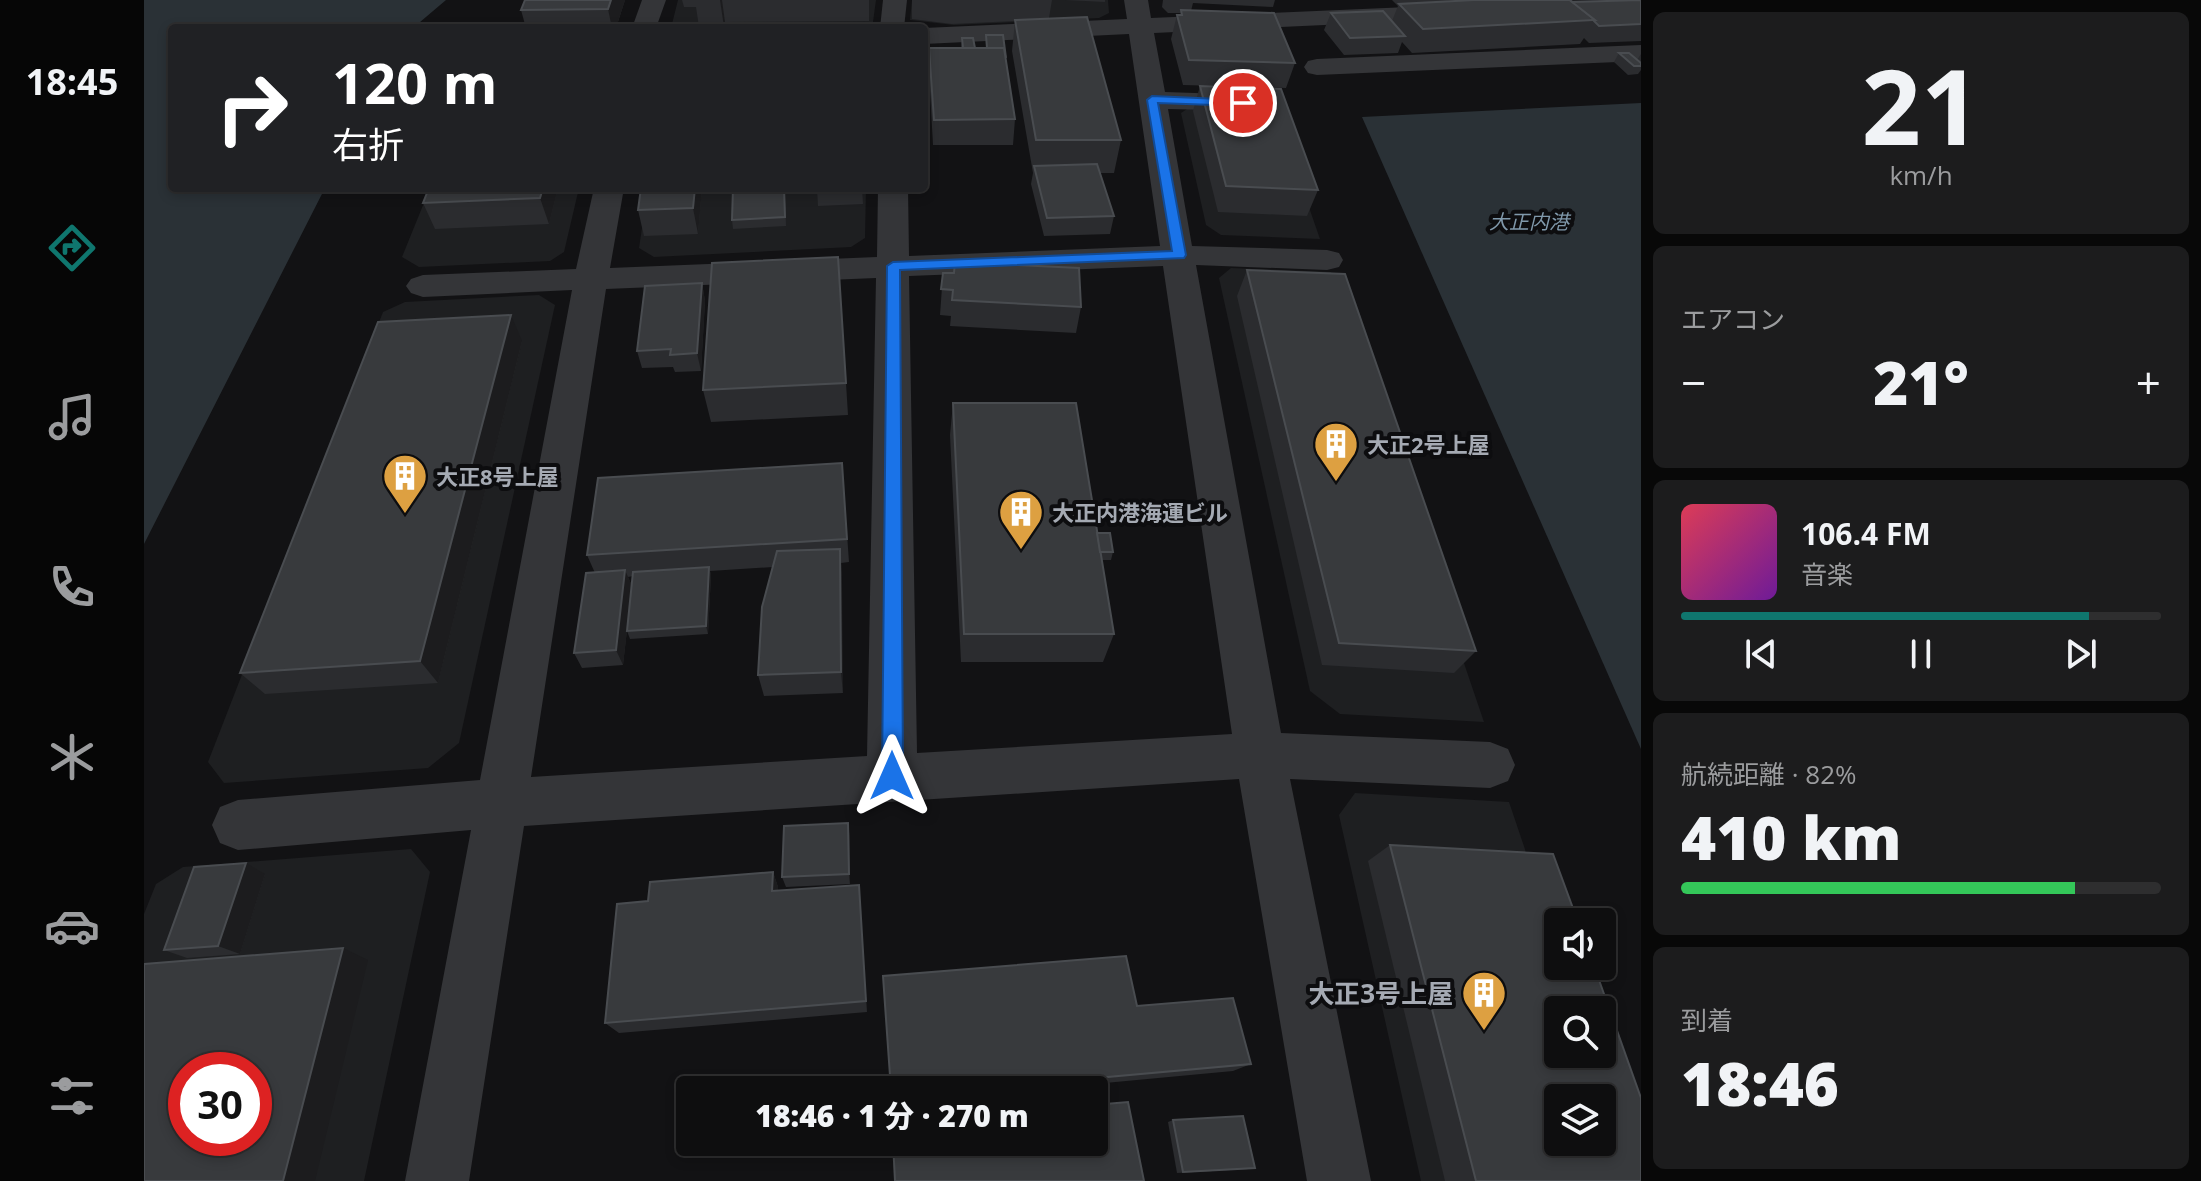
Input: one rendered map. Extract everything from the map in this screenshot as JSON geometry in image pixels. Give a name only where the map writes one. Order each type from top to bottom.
[{"type":"street","points":[[645,24],[654,0]]},
{"type":"street","points":[[892,24],[895,0]]},
{"type":"street","points":[[1296,10],[1321,76],[1641,53]]},
{"type":"street","points":[[928,36],[1138,14],[1485,10]]},
{"type":"street","points":[[1138,14],[1260,755],[1339,1181]]},
{"type":"street","points":[[1152,100],[1273,104]]},
{"type":"street","points":[[437,1181],[608,192]]},
{"type":"street","points":[[892,776],[893,192]]},
{"type":"street","points":[[423,286],[1179,255],[1327,260]]},
{"type":"street","points":[[238,825],[892,776],[1260,755],[1490,765]]},
{"type":"shaded area","points":[[678,0],[876,0],[873,22],[870,24],[672,24]]},
{"type":"shaded area","points":[[912,0],[1108,0],[1109,13],[1099,18],[954,25],[910,20]]},
{"type":"shaded area","points":[[1187,109],[1276,112],[1320,239],[1221,235],[1206,225],[1181,113]]},
{"type":"shaded area","points":[[428,192],[578,192],[564,252],[550,261],[419,267],[402,257]]},
{"type":"shaded area","points":[[647,192],[866,192],[865,238],[851,247],[654,257],[639,248]]},
{"type":"shaded area","name":"大正2号上屋","points":[[1231,268],[1331,272],[1484,722],[1340,714],[1310,691],[1219,278]]},
{"type":"shaded area","points":[[539,295],[555,305],[459,743],[428,768],[224,783],[208,762],[383,312],[405,302]]},
{"type":"shaded area","name":"大正3号上屋","points":[[1355,793],[1509,802],[1545,908],[1544,980],[1558,980],[1558,996],[1544,996],[1544,1068],[1599,1068],[1604,1084],[1544,1084],[1544,1156],[1616,1156],[1616,1119],[1637,1181],[1421,1181],[1339,815]]},
{"type":"shaded area","points":[[411,849],[430,872],[364,1181],[144,1181],[144,914],[156,884],[183,867]]},
{"type":"water","points":[[144,0],[446,0],[418,24],[168,24],[168,192],[323,192],[144,544]]},
{"type":"water","name":"大正内港","points":[[1641,103],[1641,749],[1362,117]]},
{"type":"building","points":[[525,0],[611,0],[608,9],[521,10]]},
{"type":"building","points":[[1570,0],[1595,20],[1423,29],[1399,4]]},
{"type":"building","points":[[1641,0],[1641,24],[1599,26],[1572,2]]},
{"type":"building","points":[[1181,10],[1274,13],[1295,63],[1189,60],[1177,15],[1182,15]]},
{"type":"building","points":[[1383,11],[1405,36],[1350,38],[1331,13]]},
{"type":"building","points":[[1087,17],[1121,140],[1036,140],[1015,20]]},
{"type":"building","points":[[986,35],[1003,35],[1006,58],[1004,48],[987,48]]},
{"type":"building","points":[[962,38],[973,38],[975,48],[963,48]]},
{"type":"building","points":[[929,48],[1004,48],[1015,119],[934,120]]},
{"type":"building","points":[[1619,53],[1629,53],[1641,66],[1634,66]]},
{"type":"building","points":[[1200,86],[1281,89],[1318,190],[1226,186]]},
{"type":"building","points":[[1097,164],[1114,216],[1047,218],[1034,166]]},
{"type":"building","points":[[427,192],[542,192],[540,198],[423,203]]},
{"type":"building","points":[[640,192],[695,192],[693,208],[638,210]]},
{"type":"building","points":[[733,192],[784,192],[785,217],[732,220]]},
{"type":"building","points":[[838,257],[846,383],[703,390],[712,263]]},
{"type":"building","points":[[955,262],[1079,268],[1081,307],[952,300],[953,290],[941,289],[943,273],[954,273]]},
{"type":"building","name":"大正2号上屋","points":[[1247,270],[1345,274],[1476,651],[1339,643]]},
{"type":"building","points":[[702,283],[697,353],[670,355],[671,349],[637,351],[645,286]]},
{"type":"building","name":"大正8号上屋","points":[[511,315],[420,661],[240,673],[378,322]]},
{"type":"building","name":"大正内港海運ビル","points":[[953,403],[1076,403],[1114,634],[964,634]]},
{"type":"building","points":[[842,463],[847,539],[587,555],[598,478]]},
{"type":"building","points":[[1097,533],[1110,533],[1113,552],[1100,552]]},
{"type":"building","points":[[840,549],[841,672],[758,675],[762,607],[777,551]]},
{"type":"building","points":[[709,567],[706,626],[627,631],[633,572]]},
{"type":"building","points":[[625,570],[616,650],[574,653],[586,573]]},
{"type":"building","points":[[848,823],[849,874],[782,877],[784,826]]},
{"type":"building","name":"大正3号上屋","points":[[1390,845],[1553,854],[1573,908],[1544,908],[1544,980],[1599,980],[1605,996],[1544,996],[1544,1068],[1616,1068],[1616,1028],[1641,1098],[1641,1181],[1476,1181]]},
{"type":"building","points":[[246,863],[218,946],[164,950],[194,867]]},
{"type":"building","points":[[773,872],[772,891],[859,885],[866,1001],[605,1023],[617,904],[648,901],[650,882]]},
{"type":"building","points":[[343,948],[283,1181],[144,1181],[144,964]]},
{"type":"building","points":[[1126,956],[1137,1006],[1233,998],[1251,1064],[1108,1077],[890,1076],[883,976]]},
{"type":"building","points":[[1128,1102],[1144,1181],[895,1181],[894,1156],[1108,1156],[1108,1104]]},
{"type":"building","points":[[1243,1116],[1255,1168],[1183,1172],[1173,1120]]},
{"type":"place","name":"大正2号上屋","points":[[1336,483]]},
{"type":"place","name":"大正8号上屋","points":[[405,515]]},
{"type":"place","name":"大正内港海運ビル","points":[[1021,551]]},
{"type":"place","name":"大正3号上屋","points":[[1484,1032]]},
{"type":"route","points":[[892,776],[893,266],[1179,255],[1152,100],[1243,103]]}]
